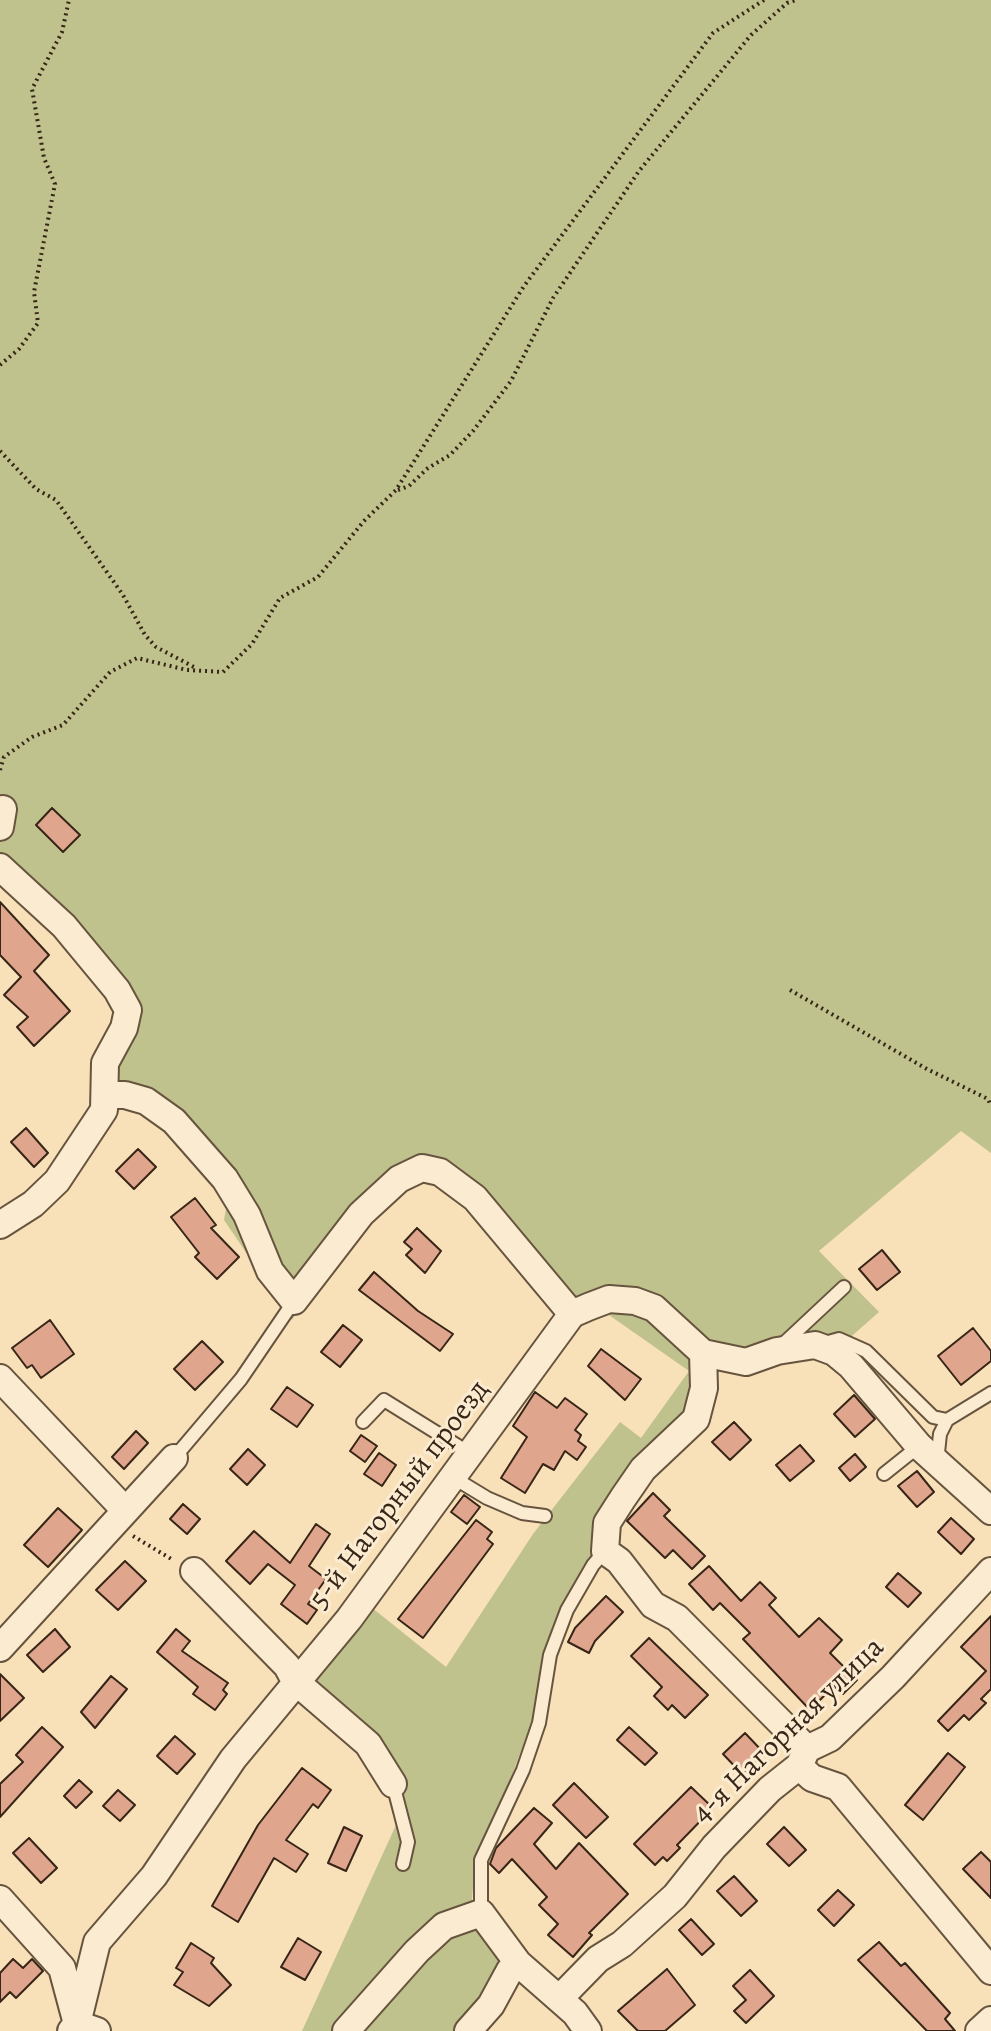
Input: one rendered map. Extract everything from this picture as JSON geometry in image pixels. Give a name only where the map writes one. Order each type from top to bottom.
[{"type":"street","points":[[0,867],[64,926],[93,966],[117,990],[128,1010],[124,1028],[105,1063],[107,1095],[104,1110],[57,1181],[33,1204],[0,1225]]},
{"type":"street","points":[[107,1095],[125,1095],[146,1101],[174,1121],[225,1179],[247,1215],[270,1271],[294,1301],[361,1214],[399,1179],[422,1168],[440,1172],[475,1198],[572,1314],[609,1299],[635,1301],[654,1308],[703,1353],[746,1362],[777,1351],[815,1345],[834,1352],[851,1366],[928,1454],[991,1511]]},
{"type":"street","name":"5-й Нагорный проезд","points":[[82,2029],[97,1942],[154,1876],[233,1759],[349,1619],[572,1314]]},
{"type":"street","points":[[703,1353],[704,1388],[696,1419],[643,1469],[623,1498],[607,1523],[605,1551],[619,1561],[653,1605],[677,1618],[803,1758],[812,1778],[838,1787],[991,1971]]},
{"type":"street","points":[[0,1378],[118,1518]]},
{"type":"street","points":[[0,1648],[174,1458]]},
{"type":"street","points":[[194,1571],[287,1666],[295,1681],[368,1744],[393,1784]]},
{"type":"street","name":"4-я Нагорная улица","points":[[559,1999],[598,1959],[622,1944],[675,1896],[770,1789],[830,1738],[893,1677],[991,1571]]},
{"type":"street","points":[[0,1899],[62,1968],[82,2029]]},
{"type":"street","points":[[346,2031],[417,1951],[444,1926],[481,1913],[518,1963],[559,1999],[588,2031]]},
{"type":"street","points":[[468,2031],[491,2005],[510,1970],[518,1963]]},
{"type":"street","points":[[979,2031],[991,2020]]},
{"type":"lane","points":[[777,1351],[844,1287]]},
{"type":"lane","points":[[174,1458],[241,1379],[294,1301]]},
{"type":"lane","points":[[822,1348],[826,1341],[839,1339],[866,1351],[933,1417],[947,1420]]},
{"type":"lane","points":[[884,1474],[928,1454],[947,1420],[991,1393]]},
{"type":"lane","points":[[363,1422],[384,1400],[471,1454]]},
{"type":"lane","points":[[454,1478],[487,1498],[522,1513],[545,1516]]},
{"type":"lane","points":[[481,1913],[481,1860],[539,1723],[550,1655],[567,1610],[593,1565],[605,1551]]},
{"type":"lane","points":[[393,1784],[408,1842],[403,1864]]},
{"type":"path","points":[[0,365],[19,349],[38,323],[34,292],[55,184],[44,158],[32,89],[62,32],[69,0]]},
{"type":"path","points":[[0,451],[36,489],[56,500],[156,647],[194,667],[223,672],[252,644],[280,598],[318,577],[364,521],[396,490],[524,286],[694,58],[713,33],[764,0]]},
{"type":"path","points":[[396,490],[409,486],[473,431],[511,381],[553,298],[639,171],[751,35],[787,3],[796,0]]},
{"type":"path","points":[[0,770],[4,757],[32,737],[63,725],[110,672],[137,658],[187,670],[194,667]]},
{"type":"path","points":[[790,990],[927,1069],[988,1099],[991,1106]]},
{"type":"path","points":[[118,1518],[140,1539],[194,1571]]},
{"type":"green space","points":[[0,0],[991,0],[991,1153],[961,1131],[819,1251],[879,1312],[837,1349],[717,1350],[656,1304],[572,1302],[438,1179],[424,1175],[365,1218],[292,1320],[224,1220],[227,1203],[141,1106],[111,1085],[131,1009],[0,862]]},
{"type":"green space","points":[[632,1307],[698,1358],[688,1415],[598,1543],[561,1608],[546,1654],[533,1720],[474,1873],[472,1899],[477,1917],[502,1957],[502,1967],[459,2031],[302,2031],[396,1825],[382,1777],[306,1681],[366,1603],[446,1667],[533,1534],[620,1422],[641,1438],[689,1371],[599,1308]]},
{"type":"building","points":[[52,808],[80,835],[63,852],[36,825]]},
{"type":"building","points":[[0,902],[49,955],[34,971],[70,1011],[34,1046],[17,1027],[28,1017],[4,995],[21,977],[0,955]]},
{"type":"building","points":[[26,1128],[48,1153],[34,1167],[11,1142]]},
{"type":"building","points":[[138,1149],[156,1167],[134,1189],[116,1171]]},
{"type":"building","points":[[195,1198],[216,1225],[211,1228],[239,1257],[217,1279],[195,1257],[199,1253],[171,1217]]},
{"type":"building","points":[[417,1228],[441,1251],[425,1273],[406,1255],[412,1249],[404,1242]]},
{"type":"building","points":[[882,1250],[900,1272],[877,1290],[859,1269]]},
{"type":"building","points":[[374,1272],[418,1311],[453,1334],[440,1351],[359,1290]]},
{"type":"building","points":[[50,1320],[74,1354],[41,1378],[32,1365],[27,1368],[12,1348]]},
{"type":"building","points":[[343,1325],[362,1340],[340,1367],[321,1352]]},
{"type":"building","points":[[973,1328],[991,1351],[991,1361],[961,1385],[938,1356]]},
{"type":"building","points":[[202,1341],[223,1362],[195,1390],[174,1369]]},
{"type":"building","points":[[601,1349],[641,1379],[625,1400],[588,1366]]},
{"type":"building","points":[[287,1387],[313,1405],[297,1427],[271,1409]]},
{"type":"building","points":[[535,1392],[557,1408],[565,1398],[587,1414],[575,1430],[581,1435],[578,1441],[586,1447],[577,1460],[565,1451],[554,1470],[543,1464],[525,1493],[501,1478],[527,1437],[513,1426]]},
{"type":"building","points":[[854,1395],[875,1419],[855,1437],[834,1414]]},
{"type":"building","points":[[734,1422],[751,1440],[730,1460],[712,1442]]},
{"type":"building","points":[[136,1431],[148,1443],[124,1469],[112,1457]]},
{"type":"building","points":[[361,1435],[377,1446],[365,1462],[350,1451]]},
{"type":"building","points":[[800,1445],[814,1461],[790,1481],[776,1465]]},
{"type":"building","points":[[248,1449],[265,1465],[247,1485],[230,1469]]},
{"type":"building","points":[[379,1453],[396,1465],[382,1486],[364,1474]]},
{"type":"building","points":[[855,1454],[866,1467],[850,1481],[839,1468]]},
{"type":"building","points":[[917,1471],[934,1492],[917,1507],[898,1486]]},
{"type":"building","points":[[653,1493],[670,1510],[664,1516],[705,1556],[692,1569],[673,1550],[665,1558],[627,1521]]},
{"type":"building","points":[[464,1495],[480,1507],[467,1524],[451,1512]]},
{"type":"building","points":[[183,1504],[200,1519],[187,1534],[170,1519]]},
{"type":"building","points":[[58,1508],[82,1530],[48,1567],[24,1545]]},
{"type":"building","points":[[951,1518],[974,1539],[961,1554],[938,1532]]},
{"type":"building","points":[[476,1520],[492,1532],[487,1539],[493,1544],[423,1638],[398,1619]]},
{"type":"building","points":[[316,1524],[330,1534],[309,1566],[326,1579],[308,1604],[317,1610],[307,1624],[281,1604],[295,1585],[268,1564],[250,1584],[226,1561],[254,1531],[290,1563]]},
{"type":"building","points":[[125,1561],[146,1581],[118,1610],[96,1590]]},
{"type":"building","points":[[709,1566],[741,1601],[760,1582],[776,1598],[769,1605],[799,1637],[819,1618],[842,1640],[830,1653],[857,1680],[843,1694],[834,1686],[810,1710],[743,1639],[750,1633],[720,1603],[713,1610],[689,1584]]},
{"type":"building","points":[[898,1573],[921,1593],[908,1607],[886,1587]]},
{"type":"building","points":[[606,1596],[623,1612],[595,1641],[589,1653],[568,1642],[575,1628]]},
{"type":"building","points":[[991,1616],[991,1689],[981,1699],[986,1703],[969,1720],[964,1715],[948,1731],[938,1721],[986,1671],[961,1647]]},
{"type":"building","points":[[55,1629],[70,1647],[43,1672],[27,1655]]},
{"type":"building","points":[[176,1629],[190,1641],[182,1651],[228,1683],[223,1690],[227,1694],[215,1710],[193,1694],[198,1687],[157,1652]]},
{"type":"building","points":[[649,1638],[708,1695],[685,1718],[672,1705],[668,1710],[654,1696],[662,1687],[631,1656]]},
{"type":"building","points":[[0,1674],[24,1698],[0,1721]]},
{"type":"building","points":[[111,1676],[127,1689],[95,1728],[81,1712]]},
{"type":"building","points":[[42,1727],[63,1747],[0,1817],[0,1784],[23,1762],[16,1755]]},
{"type":"building","points":[[629,1727],[657,1753],[645,1765],[617,1740]]},
{"type":"building","points":[[745,1733],[764,1753],[742,1774],[723,1754]]},
{"type":"building","points":[[175,1736],[195,1754],[177,1774],[157,1756]]},
{"type":"building","points":[[948,1753],[965,1767],[923,1820],[905,1805]]},
{"type":"building","points":[[302,1768],[331,1790],[318,1808],[313,1804],[286,1840],[308,1854],[296,1872],[274,1858],[238,1922],[212,1906],[258,1825]]},
{"type":"building","points":[[79,1780],[92,1792],[76,1808],[64,1796]]},
{"type":"building","points":[[574,1783],[608,1817],[586,1838],[553,1805]]},
{"type":"building","points":[[691,1787],[713,1808],[677,1845],[680,1848],[667,1861],[663,1857],[655,1865],[634,1844]]},
{"type":"building","points":[[118,1790],[135,1805],[120,1821],[103,1806]]},
{"type":"building","points":[[534,1808],[552,1823],[534,1844],[556,1869],[579,1843],[628,1894],[589,1933],[592,1935],[573,1957],[548,1935],[558,1924],[539,1905],[547,1897],[512,1859],[499,1873],[490,1864],[496,1848]]},
{"type":"building","points":[[344,1827],[362,1836],[346,1871],[328,1863]]},
{"type":"building","points":[[784,1827],[806,1850],[789,1866],[767,1844]]},
{"type":"building","points":[[29,1838],[57,1868],[41,1883],[13,1853]]},
{"type":"building","points":[[981,1852],[991,1862],[991,1898],[963,1869]]},
{"type":"building","points":[[734,1876],[757,1901],[741,1916],[717,1891]]},
{"type":"building","points":[[838,1890],[854,1905],[834,1926],[818,1910]]},
{"type":"building","points":[[691,1919],[714,1944],[702,1955],[679,1930]]},
{"type":"building","points":[[298,1938],[321,1952],[305,1980],[281,1967]]},
{"type":"building","points":[[879,1942],[901,1966],[905,1963],[950,2013],[945,2019],[955,2031],[927,2031],[858,1960]]},
{"type":"building","points":[[191,1943],[214,1958],[211,1963],[231,1985],[209,2006],[174,1985],[183,1972],[176,1968]]},
{"type":"building","points":[[13,1959],[23,1968],[32,1959],[43,1971],[16,1998],[10,1992],[0,2002],[0,1973]]},
{"type":"building","points":[[667,1969],[695,2005],[665,2031],[638,2031],[618,2011]]},
{"type":"building","points":[[750,1970],[774,1996],[746,2023],[734,2011],[746,2000],[733,1986]]}]
